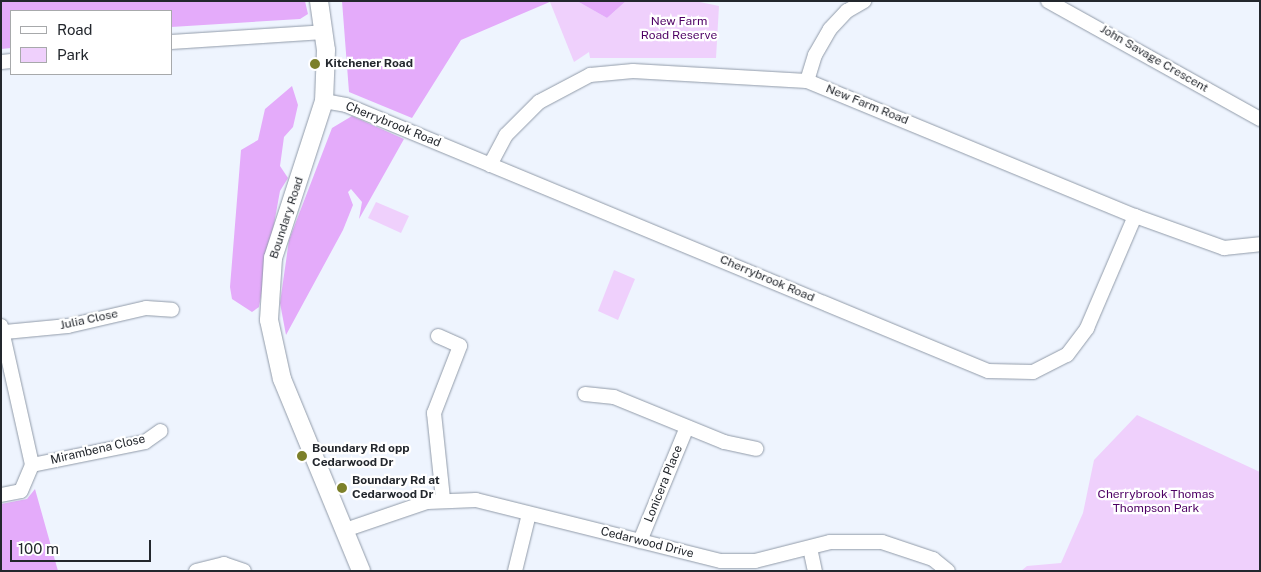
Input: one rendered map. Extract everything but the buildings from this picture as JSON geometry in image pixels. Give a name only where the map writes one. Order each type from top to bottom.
[{"type":"main road","name":"Boundary Road","points":[[319,1],[324,32],[324,101],[273,258],[269,320],[282,379],[361,571]]},
{"type":"street","points":[[807,81],[815,56],[830,29],[847,10],[864,1]]},
{"type":"street","name":"John Savage Crescent","points":[[1048,1],[1260,119]]},
{"type":"street","points":[[172,42],[324,32]]},
{"type":"street","name":"New Farm Road","points":[[490,165],[506,135],[539,102],[590,75],[633,70],[807,81],[1135,216],[1224,248],[1260,244]]},
{"type":"street","name":"Cherrybrook Road","points":[[324,101],[346,105],[988,371],[1018,374],[1049,366],[1079,342],[1135,216]]},
{"type":"street","name":"Julia Close","points":[[3,329],[68,326],[146,308],[172,310]]},
{"type":"street","points":[[1,495],[21,490],[32,465],[25,449],[3,329]]},
{"type":"street","points":[[438,336],[460,346],[434,413],[443,499]]},
{"type":"street","points":[[585,394],[614,397],[687,427],[756,449]]},
{"type":"street","name":"Lonicera Place","points":[[640,541],[687,427]]},
{"type":"street","name":"Mirambena Close","points":[[32,465],[145,442],[161,431]]},
{"type":"street","name":"Cedarwood Drive","points":[[345,530],[443,499],[476,500],[721,561],[755,561],[830,542],[882,542],[933,559],[948,571]]},
{"type":"street","points":[[515,571],[529,514]]},
{"type":"street","points":[[810,548],[815,571]]},
{"type":"street","points":[[196,571],[224,564],[244,571]]},
{"type":"green space","name":"New Farm Road Reserve","points":[[577,1],[607,18],[626,1],[695,1],[719,6],[716,58],[590,58],[589,52],[574,62],[550,2]]},
{"type":"green space","points":[[376,202],[409,216],[401,233],[368,218]]},
{"type":"green space","points":[[614,270],[635,279],[618,320],[598,311]]},
{"type":"green space","name":"Cherrybrook Thomas Thompson Park","points":[[1137,415],[1260,472],[1260,571],[1021,571],[1027,566],[1061,563],[1083,513],[1094,460]]},
{"type":"shaded area","points":[[1,1],[305,1],[308,14],[300,19],[172,27],[172,10],[10,10],[10,48],[1,49]]},
{"type":"shaded area","points":[[342,1],[552,1],[461,40],[412,118],[349,92]]},
{"type":"shaded area","points":[[577,1],[626,1],[607,18]]},
{"type":"shaded area","points":[[292,86],[298,105],[293,127],[284,137],[280,166],[288,178],[280,191],[259,307],[252,312],[232,299],[230,287],[241,150],[258,140],[265,109]]},
{"type":"shaded area","points":[[352,116],[404,139],[359,219],[362,202],[351,189],[348,192],[353,205],[343,230],[286,335],[280,303],[289,240],[332,128]]},
{"type":"shaded area","points":[[35,489],[58,571],[1,571],[1,504],[27,499]]},
{"type":"place","name":"Kitchener Road","points":[[315,64]]},
{"type":"place","name":"Boundary Rd opp Cedarwood Dr","points":[[302,456]]},
{"type":"place","name":"Boundary Rd at Cedarwood Dr","points":[[342,488]]}]
